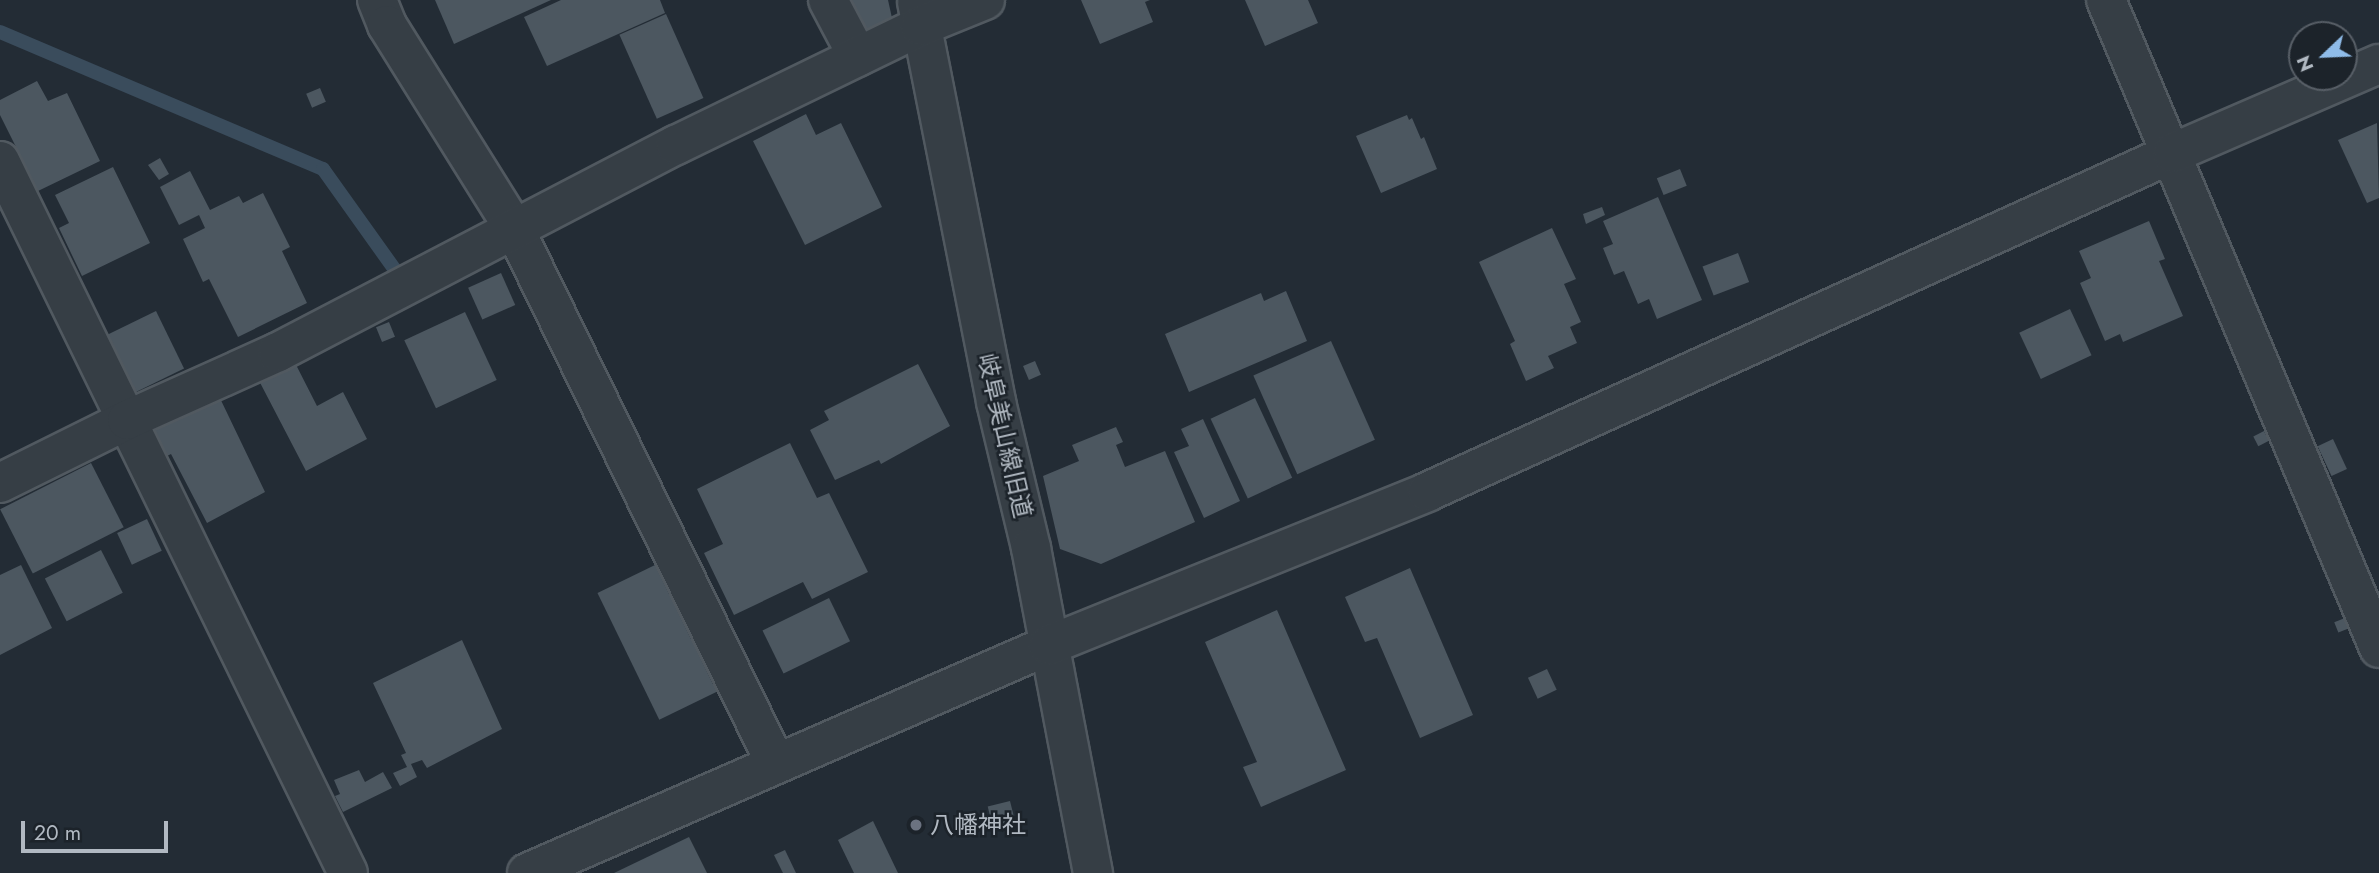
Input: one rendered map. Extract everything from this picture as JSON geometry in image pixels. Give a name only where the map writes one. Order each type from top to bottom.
[{"type":"street","points":[[377,0],[387,25],[514,228],[776,764]]},
{"type":"street","points":[[828,0],[858,57]]},
{"type":"street","points":[[0,484],[127,420],[278,352],[676,145],[858,57],[919,13],[985,0]]},
{"type":"street","points":[[2106,0],[2173,153],[2379,648]]},
{"type":"street","name":"岐阜美山線旧道","points":[[919,13],[1093,873]]},
{"type":"street","points":[[527,873],[1049,645],[1427,492],[2173,153],[2379,64]]},
{"type":"street","points":[[0,161],[348,873]]},
{"type":"building","points":[[435,0],[551,0],[454,44]]},
{"type":"building","points":[[561,0],[660,0],[665,13],[547,66],[524,17]]},
{"type":"building","points":[[852,0],[888,0],[892,18],[864,30]]},
{"type":"building","points":[[1081,0],[1150,0],[1145,2],[1153,22],[1100,44]]},
{"type":"building","points":[[1245,0],[1308,0],[1318,23],[1265,46]]},
{"type":"building","points":[[666,14],[703,98],[657,119],[619,35]]},
{"type":"building","points":[[37,81],[48,101],[67,93],[100,161],[38,191],[0,115],[0,100]]},
{"type":"building","points":[[320,88],[326,102],[312,108],[306,94]]},
{"type":"building","points":[[806,114],[816,135],[841,123],[882,207],[805,245],[753,141]]},
{"type":"building","points":[[1407,115],[1409,120],[1412,118],[1421,139],[1424,137],[1437,169],[1381,193],[1356,136]]},
{"type":"building","points":[[2377,123],[2379,198],[2367,203],[2338,140]]},
{"type":"building","points":[[160,158],[169,174],[159,180],[148,165]]},
{"type":"building","points":[[113,167],[150,243],[82,276],[59,228],[69,223],[55,195]]},
{"type":"building","points":[[1680,169],[1687,186],[1664,195],[1657,178]]},
{"type":"building","points":[[190,171],[210,210],[239,196],[243,203],[263,193],[290,247],[282,251],[307,303],[238,337],[209,279],[203,282],[183,239],[205,228],[199,215],[179,225],[160,187]]},
{"type":"building","points":[[1658,197],[1702,300],[1657,319],[1649,299],[1638,304],[1624,271],[1614,275],[1603,248],[1613,244],[1603,221]]},
{"type":"building","points":[[1602,207],[1605,215],[1586,224],[1583,214]]},
{"type":"building","points":[[2149,221],[2165,259],[2159,261],[2183,316],[2123,342],[2120,334],[2105,341],[2080,283],[2091,278],[2079,251]]},
{"type":"building","points":[[1552,228],[1576,279],[1564,284],[1581,322],[1570,327],[1577,343],[1548,356],[1554,368],[1526,381],[1510,344],[1515,341],[1479,262]]},
{"type":"building","points":[[1738,253],[1749,282],[1714,296],[1703,267]]},
{"type":"building","points":[[501,273],[515,305],[482,320],[468,288]]},
{"type":"building","points":[[1286,291],[1307,341],[1189,392],[1165,334],[1261,293],[1264,301]]},
{"type":"building","points":[[2070,309],[2092,355],[2041,379],[2019,333]]},
{"type":"building","points":[[156,311],[184,369],[129,395],[101,338]]},
{"type":"building","points":[[465,312],[497,380],[436,408],[404,340]]},
{"type":"building","points":[[389,322],[395,337],[382,342],[376,327]]},
{"type":"building","points":[[1331,341],[1375,440],[1297,474],[1253,376]]},
{"type":"building","points":[[291,355],[317,406],[343,392],[367,439],[306,471],[255,373]]},
{"type":"building","points":[[1035,361],[1041,375],[1029,380],[1023,366]]},
{"type":"building","points":[[918,364],[950,426],[881,464],[879,460],[835,480],[810,430],[829,420],[824,411]]},
{"type":"building","points":[[217,392],[265,492],[207,523],[171,454],[163,458],[147,426]]},
{"type":"building","points":[[1255,398],[1292,478],[1248,498],[1211,419]]},
{"type":"building","points":[[1203,419],[1240,501],[1204,518],[1174,452],[1189,446],[1181,429]]},
{"type":"building","points":[[1116,427],[1123,442],[1116,445],[1125,467],[1165,451],[1195,522],[1101,564],[1060,549],[1043,476],[1079,461],[1072,445]]},
{"type":"building","points":[[2264,431],[2269,441],[2258,446],[2253,436]]},
{"type":"building","points":[[2333,439],[2347,469],[2332,476],[2318,446]]},
{"type":"building","points":[[790,443],[817,498],[829,493],[868,572],[812,599],[803,582],[734,615],[704,553],[723,544],[697,489]]},
{"type":"building","points":[[91,463],[124,527],[33,573],[0,509]]},
{"type":"building","points":[[147,519],[162,551],[132,565],[117,533]]},
{"type":"building","points":[[101,550],[123,593],[67,621],[45,579]]},
{"type":"building","points":[[21,565],[52,628],[0,655],[0,575]]},
{"type":"building","points":[[655,565],[717,692],[659,720],[597,593]]},
{"type":"building","points":[[1410,568],[1473,715],[1420,738],[1377,638],[1365,642],[1345,597]]},
{"type":"building","points":[[829,598],[850,641],[784,674],[762,630]]},
{"type":"building","points":[[1277,610],[1346,770],[1261,807],[1243,767],[1257,762],[1205,642]]},
{"type":"building","points":[[2350,616],[2354,626],[2338,633],[2334,622]]},
{"type":"building","points":[[462,640],[502,729],[427,768],[422,760],[411,764],[417,777],[400,786],[393,773],[407,767],[401,755],[406,753],[373,683]]},
{"type":"building","points":[[1547,669],[1557,690],[1538,699],[1528,678]]},
{"type":"building","points":[[359,770],[365,782],[383,772],[392,788],[343,812],[335,796],[340,794],[334,780]]},
{"type":"building","points":[[1010,801],[1016,825],[994,831],[988,807]]},
{"type":"building","points":[[873,821],[898,873],[854,873],[838,840]]},
{"type":"building","points":[[689,837],[707,873],[614,873]]},
{"type":"building","points":[[785,850],[796,873],[783,873],[774,855]]},
{"type":"waterway","points":[[0,32],[323,169],[405,284]]},
{"type":"place","name":"八幡神社","points":[[916,825]]}]
